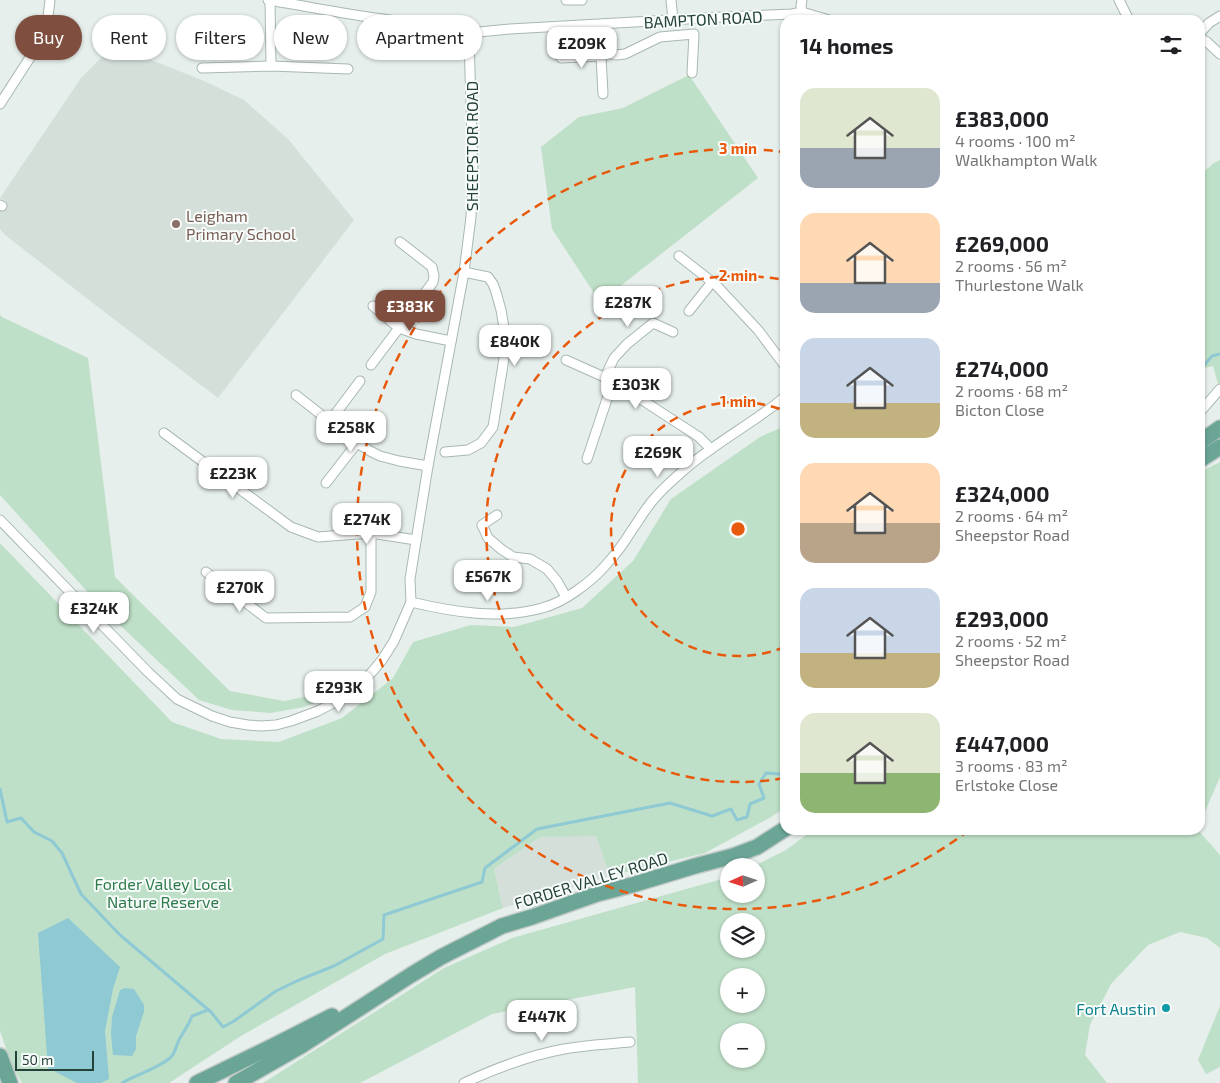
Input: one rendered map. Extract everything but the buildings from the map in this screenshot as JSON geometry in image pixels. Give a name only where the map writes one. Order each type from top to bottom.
[{"type":"main road","points":[[1205,438],[1220,428]]},
{"type":"main road","points":[[1205,457],[1220,447]]},
{"type":"main road","name":"FORDER VALLEY ROAD","points":[[236,1083],[301,1046],[441,957],[502,926],[597,894],[733,856],[757,847],[780,832]]},
{"type":"main road","name":"FORDER VALLEY ROAD","points":[[197,1083],[411,975]]},
{"type":"main road","points":[[0,1056],[10,1083]]},
{"type":"street","points":[[0,104],[40,42],[47,25],[50,0]]},
{"type":"street","points":[[271,66],[269,0],[357,16]]},
{"type":"street","points":[[329,11],[330,0]]},
{"type":"street","points":[[568,0],[582,0]]},
{"type":"street","points":[[672,0],[673,20]]},
{"type":"street","points":[[802,0],[800,6],[802,12]]},
{"type":"street","points":[[1119,0],[1126,15]]},
{"type":"street","name":"BAMPTON ROAD","points":[[482,32],[802,12],[812,15]]},
{"type":"street","points":[[1205,28],[1220,16]]},
{"type":"street","points":[[603,94],[605,24]]},
{"type":"street","name":"BAMPTON ROAD","points":[[561,58],[625,54],[660,37],[694,34],[692,73]]},
{"type":"street","points":[[1205,40],[1220,54]]},
{"type":"street","name":"SHEEPSTOR ROAD","points":[[0,520],[168,691],[177,699],[212,716],[248,725],[276,725],[318,711],[338,700],[362,682],[382,660],[394,641],[411,602],[410,579],[416,540],[464,272],[471,217],[473,153],[471,60]]},
{"type":"street","points":[[202,68],[271,66],[348,70]]},
{"type":"street","points":[[372,365],[400,328],[432,282],[434,276],[432,268],[400,242]]},
{"type":"street","points":[[679,256],[712,282],[758,330],[780,359]]},
{"type":"street","points":[[445,452],[468,450],[481,443],[493,427],[505,352],[501,310],[493,284],[488,277],[464,272]]},
{"type":"street","points":[[689,310],[712,282]]},
{"type":"street","points":[[373,306],[400,328],[416,334],[451,341]]},
{"type":"street","points":[[587,459],[614,358],[627,344],[653,323],[673,332]]},
{"type":"street","points":[[566,360],[609,379],[699,437],[711,449]]},
{"type":"street","points":[[330,421],[360,381]]},
{"type":"street","points":[[1205,406],[1220,389]]},
{"type":"street","points":[[296,395],[357,443],[380,456],[428,466]]},
{"type":"street","points":[[411,602],[469,613],[508,614],[544,608],[566,598],[604,568],[655,497],[711,449],[780,400]]},
{"type":"street","points":[[164,433],[291,527],[318,537],[370,533],[416,540]]},
{"type":"street","points":[[326,483],[357,443]]},
{"type":"street","points":[[497,515],[482,525],[488,538],[513,557],[530,559],[547,569],[557,581],[566,598]]},
{"type":"street","points":[[206,572],[266,618],[350,617],[365,607],[371,592],[370,533]]},
{"type":"street","points":[[464,1083],[485,1073],[517,1062],[564,1049],[630,1042]]},
{"type":"shaded area","name":"Leigham Primary School","points":[[99,60],[152,60],[204,81],[244,100],[288,139],[354,220],[218,398],[5,235],[0,229],[0,210],[6,201],[0,198],[81,78]]},
{"type":"shaded area","points":[[596,835],[610,876],[503,908],[494,869],[540,837]]},
{"type":"green space","points":[[689,75],[758,178],[600,302],[552,229],[541,147],[579,117],[623,108]]},
{"type":"green space","points":[[1220,160],[1220,390],[1213,366],[1205,368],[1205,171]]},
{"type":"green space","points":[[0,315],[88,358],[115,577],[230,691],[284,701],[323,693],[327,698],[304,707],[271,713],[232,710],[199,700],[103,609],[0,495]]},
{"type":"green space","name":"Forder Valley Local Nature Reserve","points":[[780,428],[780,811],[705,853],[610,876],[596,836],[540,837],[494,869],[503,908],[385,954],[241,1036],[169,1083],[22,1083],[12,1065],[0,1031],[0,543],[172,722],[221,739],[279,742],[342,718],[393,678],[413,642],[471,625],[514,627],[582,608],[633,561],[671,499],[760,437]]},
{"type":"green space","points":[[1220,462],[1220,777],[1205,812],[1205,470]]},
{"type":"green space","points":[[806,835],[1202,835],[1220,855],[1220,948],[1207,938],[1180,932],[1148,945],[1111,984],[1090,1025],[1085,1055],[1107,1083],[638,1083],[635,987],[492,1014],[360,1083],[263,1083],[444,968],[512,938],[720,880],[720,903],[765,903],[765,860],[786,850]]},
{"type":"green space","points":[[1220,1006],[1220,1067],[1206,1074],[1198,1060]]},
{"type":"water","points":[[68,918],[120,967],[113,989],[105,1031],[109,1079],[101,1083],[77,1083],[48,1068],[38,933]]},
{"type":"water","points":[[125,988],[134,989],[144,1005],[144,1012],[136,1036],[136,1049],[132,1056],[113,1055],[112,1017],[120,990]]},
{"type":"waterway","points":[[1205,364],[1212,356],[1220,354]]},
{"type":"waterway","points":[[0,789],[7,822],[21,818],[34,832],[52,841],[62,853],[81,894],[120,935],[211,1012],[223,1027],[276,991],[334,966],[383,939],[384,915],[482,882],[485,868],[537,829],[670,803],[712,816],[731,809],[737,820],[747,817],[750,804],[764,798],[759,784],[766,773],[780,774]]},
{"type":"waterway","points":[[122,1083],[170,1058],[192,1016],[208,1010]]},
{"type":"place","name":"Leigham Primary School","points":[[176,224]]},
{"type":"place","name":"Fort Austin","points":[[1166,1008]]}]
